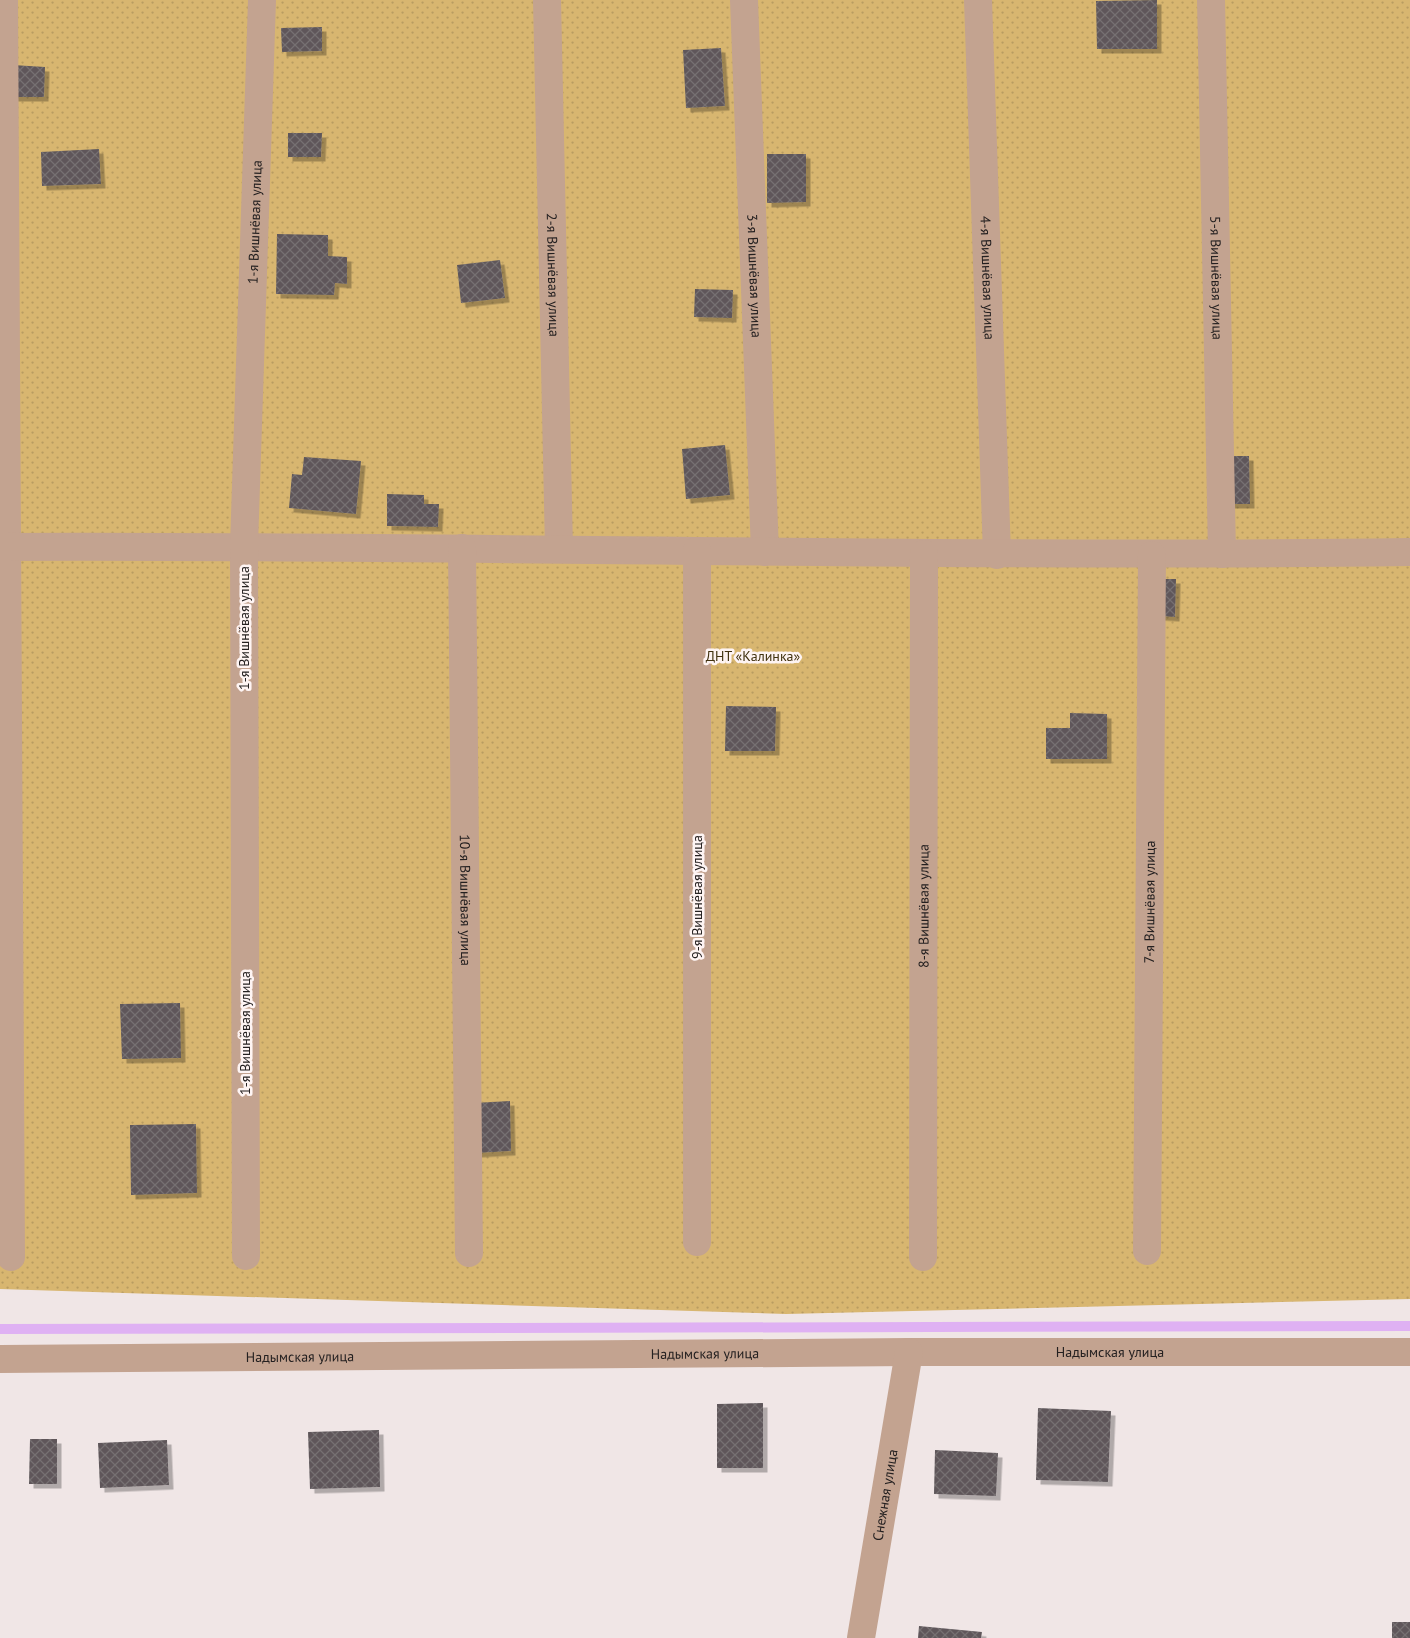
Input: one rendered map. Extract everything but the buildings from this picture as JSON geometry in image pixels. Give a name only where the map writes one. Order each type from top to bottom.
[{"type":"street","points":[[4,0],[4,547],[11,1257]]},
{"type":"street","name":"1-я Вишнёвая улица","points":[[246,1256],[244,546],[262,0]]},
{"type":"street","name":"2-я Вишнёвая улица","points":[[547,0],[559,550]]},
{"type":"street","name":"3-я Вишнёвая улица","points":[[744,0],[765,552]]},
{"type":"street","name":"4-я Вишнёвая улица","points":[[978,0],[997,555]]},
{"type":"street","name":"5-я Вишнёвая улица","points":[[1211,0],[1222,554]]},
{"type":"street","points":[[4,547],[244,546],[997,555],[1410,552]]},
{"type":"street","name":"10-я Вишнёвая улица","points":[[462,548],[469,1252]]},
{"type":"street","name":"9-я Вишнёвая улица","points":[[697,552],[697,1242]]},
{"type":"street","name":"8-я Вишнёвая улица","points":[[923,1258],[924,554]]},
{"type":"street","name":"7-я Вишнёвая улица","points":[[1147,1251],[1152,555]]},
{"type":"street","name":"Надымская улица","points":[[0,1360],[909,1352],[1410,1352]]},
{"type":"street","name":"Снежная улица","points":[[861,1638],[909,1352]]},
{"type":"green space","name":"ДНТ «Калинка»","points":[[0,0],[1410,0],[1410,1299],[786,1314],[0,1289]]},
{"type":"waterway","points":[[0,1329],[1410,1326]]}]
